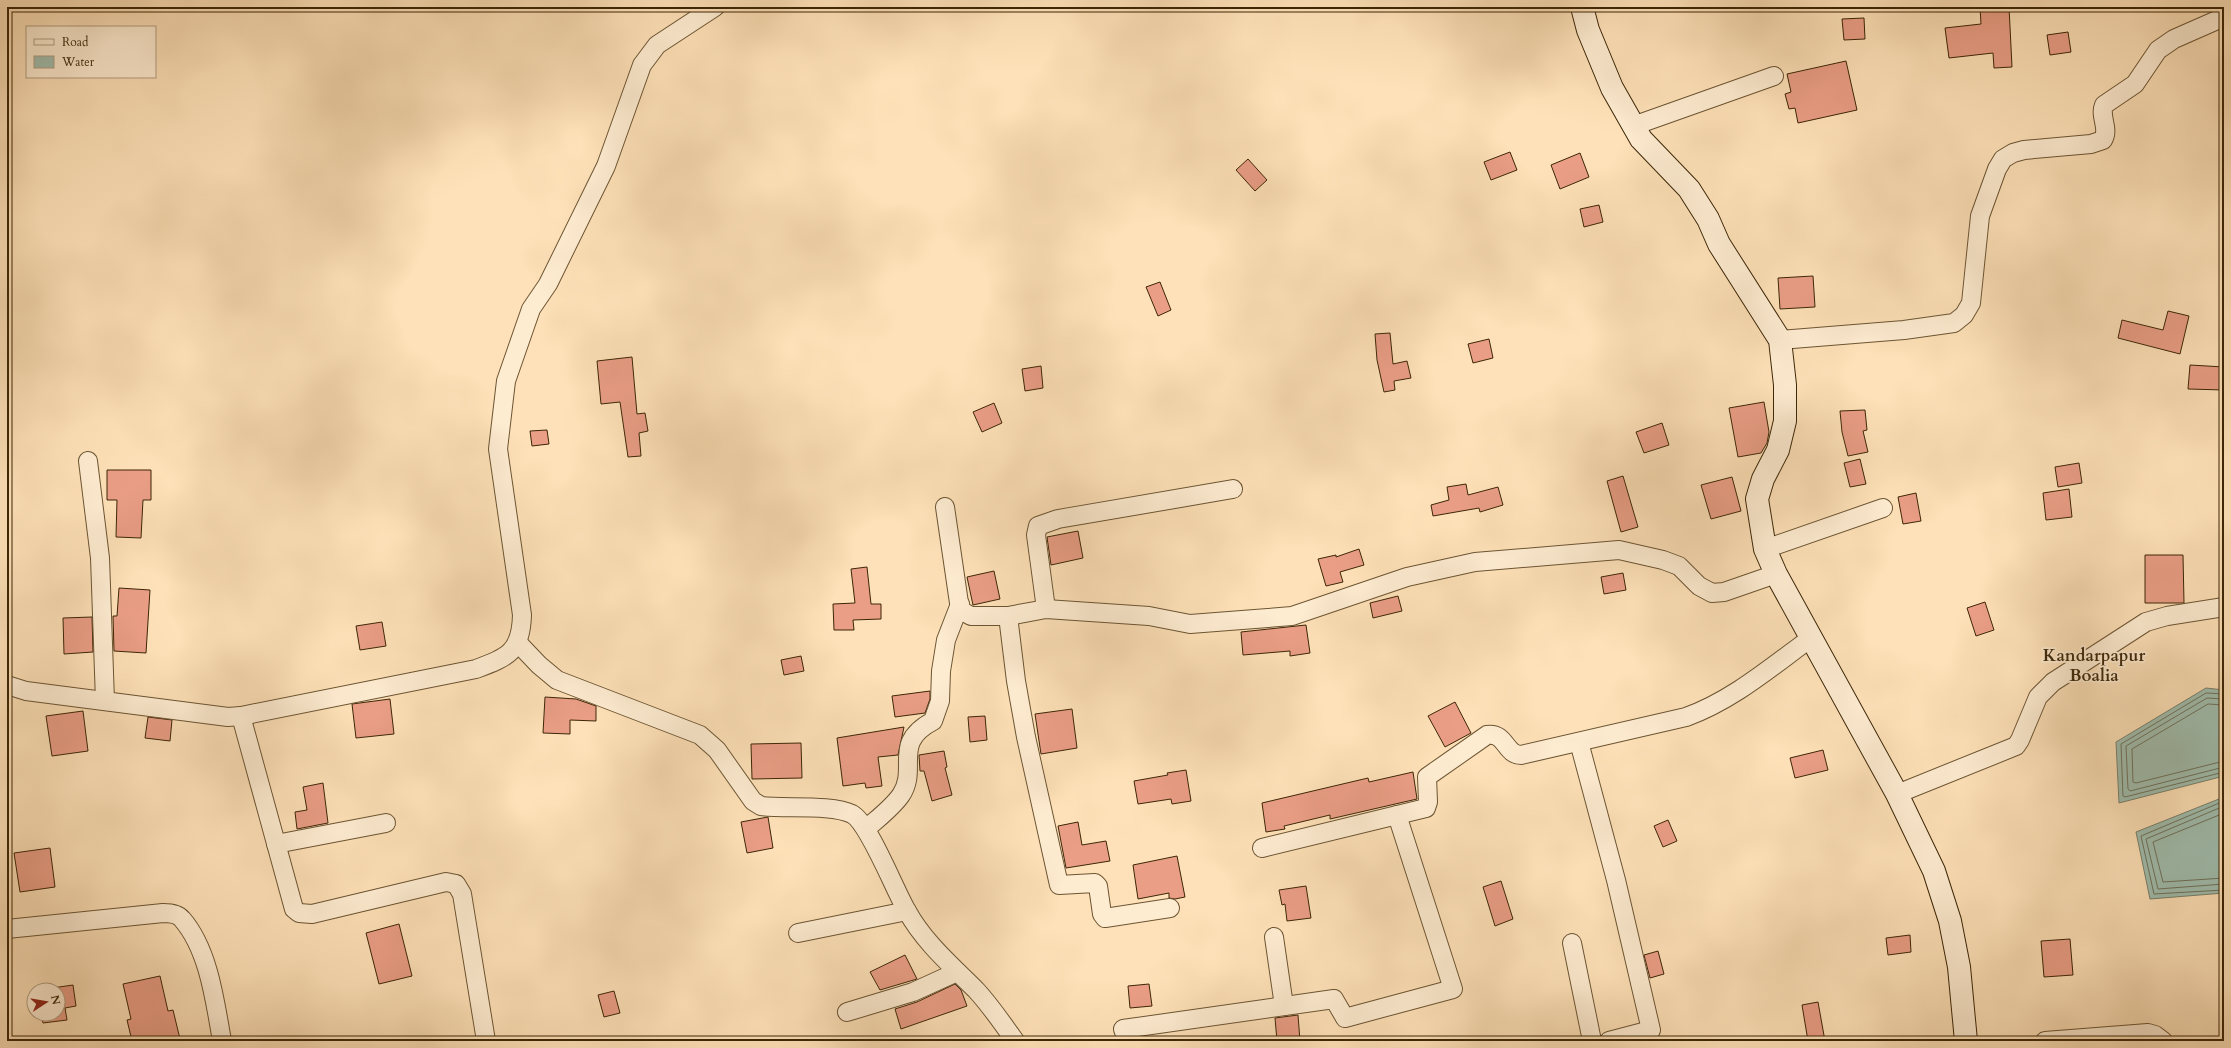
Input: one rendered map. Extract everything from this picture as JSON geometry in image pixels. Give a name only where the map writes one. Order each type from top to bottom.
[{"type":"street","points":[[7,685],[26,691],[228,717],[241,716],[476,668],[502,659],[518,643],[522,630],[522,615],[498,449],[506,382],[531,309],[548,284],[606,166],[642,65],[657,45],[715,7]]},
{"type":"street","points":[[1582,7],[1588,30],[1612,88],[1633,126],[1641,139],[1689,189],[1708,219],[1719,244],[1780,340],[1785,385],[1785,421],[1778,450],[1763,479],[1758,499],[1765,549],[1776,574],[1897,794],[1934,871],[1944,898],[1959,968],[1966,1041]]},
{"type":"street","points":[[1780,340],[1904,330],[1954,323],[1964,315],[1971,303],[1980,216],[1997,169],[2003,159],[2013,153],[2024,150],[2091,144],[2103,140],[2106,130],[2102,111],[2104,106],[2136,84],[2158,50],[2174,40],[2224,17]]},
{"type":"street","points":[[1633,126],[1774,76]]},
{"type":"street","points":[[88,461],[100,558],[105,701]]},
{"type":"street","points":[[1046,609],[1036,535],[1038,526],[1058,518],[1233,489]]},
{"type":"street","points":[[945,507],[960,604],[962,611],[971,616],[1008,616],[1046,609],[1149,616],[1190,624],[1292,616],[1407,577],[1476,562],[1619,550],[1663,560],[1679,566],[1699,586],[1712,593],[1724,592],[1776,574]]},
{"type":"street","points":[[1765,549],[1883,508]]},
{"type":"street","points":[[866,829],[901,795],[906,778],[909,745],[919,728],[933,721],[940,701],[941,671],[946,640],[960,604]]},
{"type":"street","points":[[1897,794],[2016,746],[2038,697],[2053,682],[2146,622],[2167,616],[2224,607]]},
{"type":"street","points":[[1008,616],[1016,681],[1026,737],[1059,884],[1095,883],[1098,886],[1102,914],[1105,918],[1170,908]]},
{"type":"street","points":[[1262,848],[1426,808],[1428,802],[1427,777],[1486,735],[1494,734],[1499,737],[1516,755],[1579,742],[1686,716],[1711,708],[1735,694],[1811,638]]},
{"type":"street","points":[[518,643],[557,680],[700,735],[717,750],[753,801],[761,806],[837,809],[853,814],[866,829],[907,911],[920,932],[977,991],[1015,1041]]},
{"type":"street","points":[[241,716],[294,909],[299,914],[312,914],[446,882],[456,884],[462,894],[486,1041]]},
{"type":"street","points":[[1579,742],[1616,880],[1651,1030],[1609,1041]]},
{"type":"street","points":[[1127,1041],[1123,1029],[1334,999],[1345,1018],[1453,989],[1397,815]]},
{"type":"street","points":[[276,844],[386,823]]},
{"type":"street","points":[[798,933],[907,911]]},
{"type":"street","points":[[7,929],[162,913],[172,913],[182,918],[207,967],[222,1041]]},
{"type":"street","points":[[1274,937],[1284,1006]]},
{"type":"street","points":[[1572,943],[1592,1041]]},
{"type":"street","points":[[847,1012],[913,992],[957,972]]},
{"type":"street","points":[[2045,1041],[2148,1033],[2155,1035],[2163,1041]]},
{"type":"water","points":[[2206,688],[2224,690],[2224,776],[2119,803],[2116,742]]},
{"type":"water","points":[[2224,797],[2224,893],[2150,899],[2136,832]]},
{"type":"building","points":[[1980,7],[2009,7],[2012,67],[1994,68],[1993,53],[1949,58],[1945,28],[1981,24]]},
{"type":"building","points":[[1864,18],[1865,39],[1844,40],[1842,19]]},
{"type":"building","points":[[2068,32],[2071,52],[2050,55],[2047,35]]},
{"type":"building","points":[[1846,61],[1857,110],[1798,123],[1795,108],[1789,109],[1785,94],[1791,92],[1787,74]]},
{"type":"building","points":[[1510,152],[1517,170],[1491,180],[1484,162]]},
{"type":"building","points":[[1580,153],[1589,177],[1560,189],[1551,165]]},
{"type":"building","points":[[1248,159],[1267,180],[1255,191],[1236,170]]},
{"type":"building","points":[[1599,205],[1603,222],[1584,227],[1580,209]]},
{"type":"building","points":[[1813,276],[1815,307],[1780,309],[1778,278]]},
{"type":"building","points":[[1160,282],[1171,310],[1158,316],[1146,287]]},
{"type":"building","points":[[2168,311],[2189,316],[2180,354],[2118,338],[2122,320],[2163,330]]},
{"type":"building","points":[[1390,333],[1393,364],[1407,361],[1411,378],[1394,381],[1395,390],[1384,392],[1377,360],[1375,334]]},
{"type":"building","points":[[1489,339],[1493,358],[1473,363],[1468,344]]},
{"type":"building","points":[[632,357],[637,414],[645,413],[648,431],[639,433],[641,456],[628,457],[620,402],[601,404],[597,361]]},
{"type":"building","points":[[2190,365],[2224,367],[2224,390],[2188,389]]},
{"type":"building","points":[[1041,366],[1043,388],[1025,391],[1022,369]]},
{"type":"building","points":[[1764,402],[1769,432],[1767,443],[1761,453],[1738,457],[1729,408]]},
{"type":"building","points":[[994,403],[1002,423],[982,432],[973,412]]},
{"type":"building","points":[[1865,410],[1867,430],[1863,431],[1868,452],[1848,456],[1842,432],[1840,411]]},
{"type":"building","points":[[1662,423],[1669,445],[1644,453],[1636,432]]},
{"type":"building","points":[[547,430],[549,444],[532,446],[530,431]]},
{"type":"building","points":[[1860,459],[1866,484],[1850,487],[1844,463]]},
{"type":"building","points":[[2079,463],[2082,483],[2058,487],[2055,467]]},
{"type":"building","points":[[107,470],[151,470],[151,500],[143,500],[141,538],[116,537],[117,500],[107,500]]},
{"type":"building","points":[[1623,476],[1638,527],[1621,532],[1607,481]]},
{"type":"building","points":[[1732,477],[1741,511],[1711,519],[1701,485]]},
{"type":"building","points":[[1466,484],[1468,495],[1498,487],[1503,505],[1480,512],[1479,508],[1433,516],[1431,505],[1449,500],[1447,487]]},
{"type":"building","points":[[2069,489],[2072,517],[2046,520],[2043,493]]},
{"type":"building","points":[[1916,493],[1921,521],[1903,524],[1898,497]]},
{"type":"building","points":[[1078,531],[1083,558],[1051,565],[1047,537]]},
{"type":"building","points":[[1359,549],[1364,565],[1340,572],[1343,582],[1326,586],[1318,559],[1336,555],[1336,557]]},
{"type":"building","points":[[2145,555],[2183,555],[2184,603],[2145,603]]},
{"type":"building","points":[[867,567],[871,604],[881,604],[881,619],[853,620],[854,630],[834,630],[833,604],[855,603],[851,569]]},
{"type":"building","points":[[994,571],[1000,599],[973,605],[967,577]]},
{"type":"building","points":[[1623,573],[1626,590],[1604,594],[1601,577]]},
{"type":"building","points":[[119,588],[150,590],[146,653],[114,651],[113,616],[117,616]]},
{"type":"building","points":[[1398,596],[1402,611],[1373,618],[1370,603]]},
{"type":"building","points":[[1985,602],[1994,630],[1976,636],[1967,608]]},
{"type":"building","points":[[92,617],[93,652],[64,654],[63,618]]},
{"type":"building","points":[[382,622],[386,646],[360,650],[356,626]]},
{"type":"building","points":[[1306,625],[1310,653],[1290,656],[1290,651],[1243,655],[1241,632]]},
{"type":"building","points":[[801,656],[804,671],[784,675],[781,660]]},
{"type":"building","points":[[930,691],[930,699],[925,713],[895,717],[892,696]]},
{"type":"building","points":[[545,697],[576,699],[596,706],[596,721],[570,720],[570,734],[543,733]]},
{"type":"building","points":[[390,699],[394,734],[356,738],[352,704]]},
{"type":"building","points":[[1455,702],[1471,733],[1445,747],[1428,716]]},
{"type":"building","points":[[1072,709],[1077,748],[1041,754],[1035,714]]},
{"type":"building","points":[[83,711],[88,751],[52,756],[46,716]]},
{"type":"building","points":[[985,716],[987,740],[970,742],[968,717]]},
{"type":"building","points":[[148,717],[172,720],[170,741],[145,738]]},
{"type":"building","points":[[904,727],[898,755],[878,757],[882,786],[866,788],[865,783],[843,786],[837,738]]},
{"type":"building","points":[[801,743],[802,778],[752,779],[751,744]]},
{"type":"building","points":[[1823,750],[1828,770],[1795,778],[1790,758]]},
{"type":"building","points":[[944,751],[947,767],[945,768],[952,795],[932,801],[924,771],[920,771],[919,755]]},
{"type":"building","points":[[1186,770],[1191,801],[1172,804],[1171,799],[1138,804],[1134,781]]},
{"type":"building","points":[[1413,772],[1417,799],[1330,819],[1330,815],[1284,826],[1285,829],[1266,832],[1262,803],[1368,778],[1369,782]]},
{"type":"building","points":[[323,783],[328,823],[297,829],[295,812],[307,810],[303,787]]},
{"type":"building","points":[[768,817],[773,848],[747,853],[741,822]]},
{"type":"building","points":[[1668,820],[1677,841],[1663,847],[1654,826]]},
{"type":"building","points":[[1078,822],[1082,845],[1106,841],[1110,861],[1066,868],[1058,826]]},
{"type":"building","points":[[50,848],[55,887],[20,892],[14,853]]},
{"type":"building","points":[[1177,856],[1185,897],[1175,899],[1169,898],[1169,893],[1138,899],[1133,865]]},
{"type":"building","points":[[1501,881],[1513,919],[1495,926],[1483,887]]},
{"type":"building","points":[[1306,886],[1311,918],[1287,921],[1285,904],[1282,905],[1279,890]]},
{"type":"building","points":[[399,924],[412,976],[379,984],[366,933]]},
{"type":"building","points":[[1910,935],[1911,952],[1888,955],[1886,938]]},
{"type":"building","points":[[2070,939],[2073,975],[2044,977],[2041,941]]},
{"type":"building","points":[[1658,951],[1664,974],[1650,978],[1644,955]]},
{"type":"building","points":[[905,955],[917,979],[880,990],[870,972]]},
{"type":"building","points":[[160,976],[168,1011],[173,1010],[180,1039],[171,1041],[132,1041],[127,1020],[131,1019],[123,984]]},
{"type":"building","points":[[955,984],[961,990],[967,1006],[901,1029],[895,1009],[917,1002]]},
{"type":"building","points":[[1149,984],[1152,1006],[1130,1008],[1128,986]]},
{"type":"building","points":[[73,985],[76,1006],[66,1008],[66,986]]},
{"type":"building","points":[[614,991],[620,1013],[604,1017],[598,995]]},
{"type":"building","points":[[1818,1002],[1825,1041],[1808,1041],[1802,1005]]},
{"type":"building","points":[[1298,1015],[1300,1041],[1277,1041],[1275,1018]]},
{"type":"district","name":"Kandarpapur Boalia","points":[[2094,665]]}]
